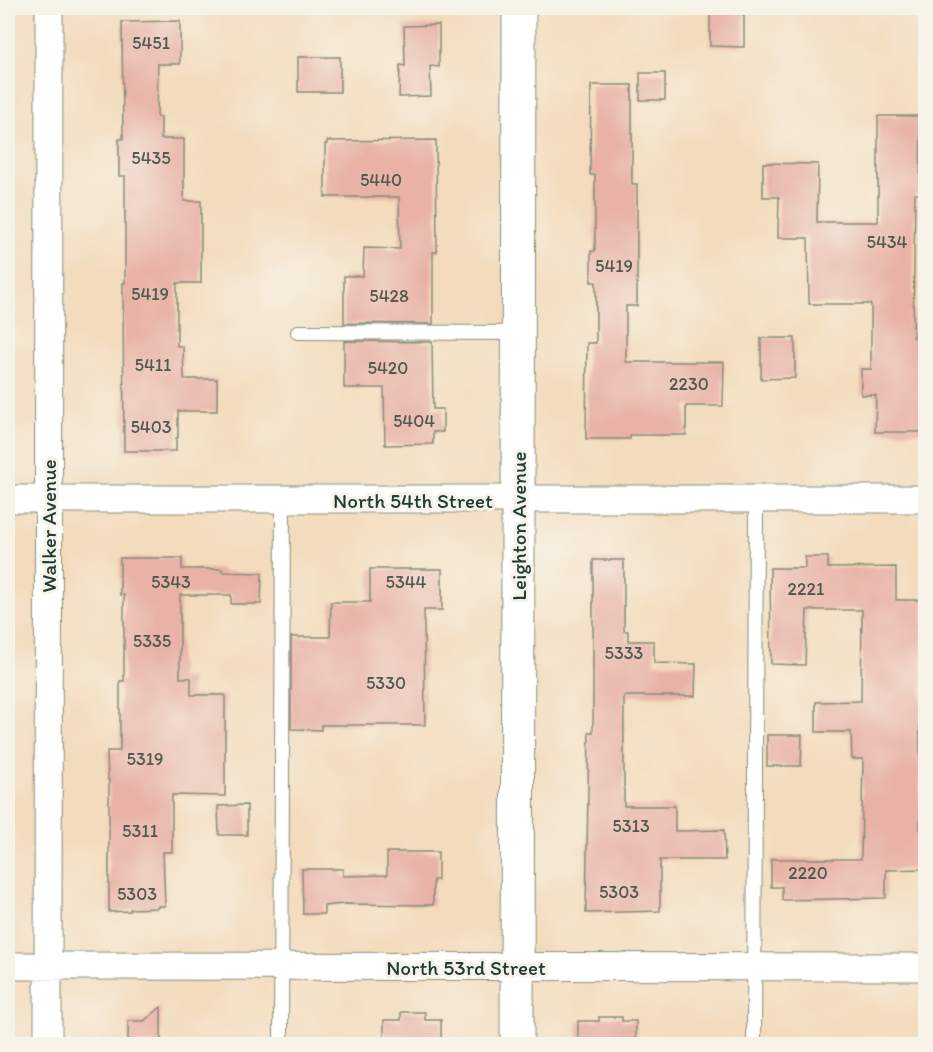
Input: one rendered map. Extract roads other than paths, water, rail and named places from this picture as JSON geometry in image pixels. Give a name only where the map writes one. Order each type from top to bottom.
[{"type":"street","name":"Walker Avenue","points":[[48,1044],[49,8]]},
{"type":"street","name":"Leighton Avenue","points":[[517,1044],[519,8]]},
{"type":"street","name":"North 54th Street","points":[[8,499],[926,499]]},
{"type":"street","name":"North 53rd Street","points":[[8,966],[926,967]]},
{"type":"lane","points":[[298,332],[518,333]]},
{"type":"lane","points":[[281,1044],[283,499]]},
{"type":"lane","points":[[754,1044],[756,499]]}]
